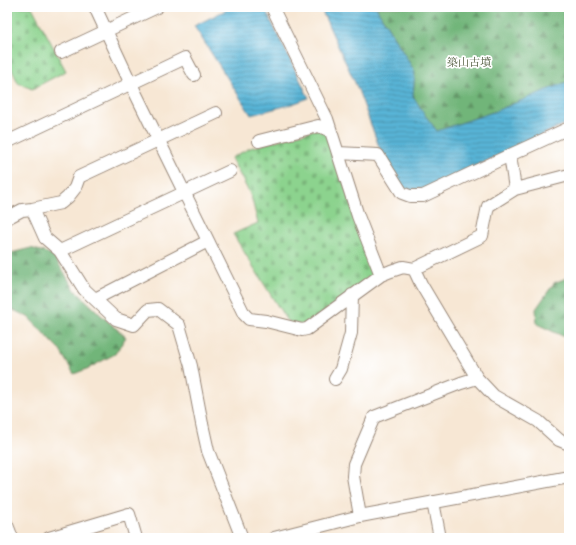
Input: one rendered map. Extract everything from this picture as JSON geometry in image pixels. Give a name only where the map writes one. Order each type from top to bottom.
[{"type":"street","points":[[95,7],[184,193],[244,314],[249,319],[266,321],[302,330],[307,329],[381,275],[391,270],[403,267],[414,269],[482,236],[488,206],[515,189],[569,175]]},
{"type":"street","points":[[61,52],[157,7]]},
{"type":"street","points":[[272,7],[327,119],[358,216],[381,275]]},
{"type":"street","points":[[7,142],[185,58],[194,74]]},
{"type":"street","points":[[7,218],[22,210],[60,203],[68,197],[75,188],[79,177],[216,114]]},
{"type":"street","points":[[260,141],[318,126],[330,130]]},
{"type":"street","points":[[338,153],[378,155],[402,192],[410,196],[424,196],[569,128]]},
{"type":"street","points":[[510,155],[515,189]]},
{"type":"street","points":[[60,250],[230,171]]},
{"type":"street","points":[[32,209],[46,238],[60,250],[84,289],[116,319],[134,325],[148,310],[158,309],[179,325],[191,366],[208,451],[242,538]]},
{"type":"street","points":[[95,299],[208,241]]},
{"type":"street","points":[[414,269],[421,284],[477,378],[494,396],[538,421],[559,440],[569,444]]},
{"type":"street","points":[[335,379],[341,369],[351,333],[352,295]]},
{"type":"street","points":[[360,516],[352,476],[354,464],[374,416],[477,378]]},
{"type":"street","points":[[274,538],[360,516],[569,477]]},
{"type":"street","points":[[433,502],[440,538]]},
{"type":"street","points":[[49,538],[130,514],[136,538]]},
{"type":"street","points":[[7,525],[12,538]]},
{"type":"green space","points":[[7,7],[32,7],[66,71],[32,89],[18,83],[7,59]]},
{"type":"green space","name":"築山古墳","points":[[377,7],[569,7],[569,81],[493,112],[437,131],[413,96],[415,72]]},
{"type":"green space","points":[[318,129],[326,133],[376,273],[310,322],[300,325],[287,321],[233,234],[258,223],[251,196],[231,158],[250,148]]},
{"type":"green space","points":[[31,248],[53,255],[75,290],[126,337],[115,354],[74,374],[59,349],[28,317],[7,307],[7,254]]},
{"type":"green space","points":[[569,277],[569,339],[537,324],[536,309],[554,283]]},
{"type":"water","points":[[232,7],[264,7],[309,98],[251,115],[194,26]]},
{"type":"water","points":[[320,7],[377,7],[415,72],[413,96],[437,131],[493,112],[569,81],[569,122],[422,192],[412,193],[404,188],[381,152],[357,87]]}]
